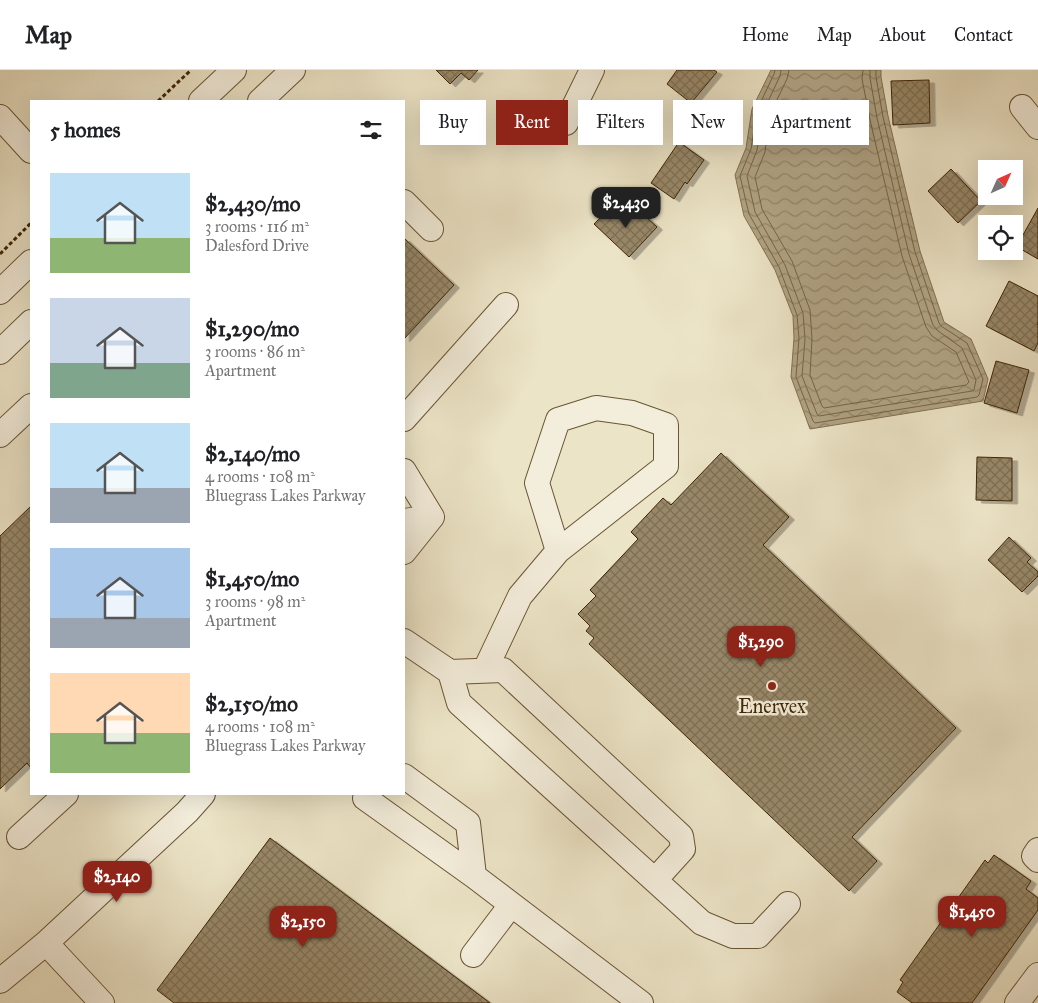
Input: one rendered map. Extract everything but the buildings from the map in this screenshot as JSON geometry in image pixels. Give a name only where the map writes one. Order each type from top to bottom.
[{"type":"street","points":[[202,100],[234,70]]},
{"type":"street","points":[[261,100],[293,70]]},
{"type":"street","points":[[568,119],[592,70]]},
{"type":"street","points":[[1022,107],[1038,127]]},
{"type":"street","points":[[0,117],[30,150]]},
{"type":"street","points":[[405,203],[431,229]]},
{"type":"street","points":[[0,292],[30,263]]},
{"type":"street","points":[[405,418],[506,305]]},
{"type":"street","points":[[0,352],[30,323]]},
{"type":"street","points":[[0,434],[30,407]]},
{"type":"street","points":[[485,670],[520,596],[558,551],[666,466],[666,425],[632,413],[596,408],[558,420],[537,483],[558,551]]},
{"type":"street","points":[[405,474],[432,517]]},
{"type":"street","points":[[405,521],[432,517]]},
{"type":"street","points":[[405,551],[432,517]]},
{"type":"street","points":[[405,642],[450,672],[503,670],[681,836],[683,849],[655,880]]},
{"type":"street","points":[[450,672],[460,703],[702,923],[733,936],[758,936],[788,904]]},
{"type":"street","points":[[405,777],[468,823],[474,876]]},
{"type":"street","points":[[19,837],[65,795]]},
{"type":"street","points":[[0,980],[46,943],[202,795]]},
{"type":"street","points":[[366,798],[474,876],[641,1003]]},
{"type":"street","points":[[1038,850],[1034,856],[1038,860]]},
{"type":"street","points":[[473,955],[511,905]]},
{"type":"street","points":[[46,943],[102,1003]]},
{"type":"street","points":[[1017,1003],[1038,975]]},
{"type":"path","points":[[159,100],[191,70]]},
{"type":"path","points":[[0,254],[30,224]]},
{"type":"water","points":[[771,70],[881,70],[888,116],[920,251],[944,322],[971,339],[988,379],[983,401],[810,429],[791,377],[794,338],[793,316],[775,270],[744,216],[735,175],[746,148],[753,107],[753,145],[869,145],[869,100],[756,100]]},
{"type":"place","name":"Enervex","points":[[772,686]]}]
